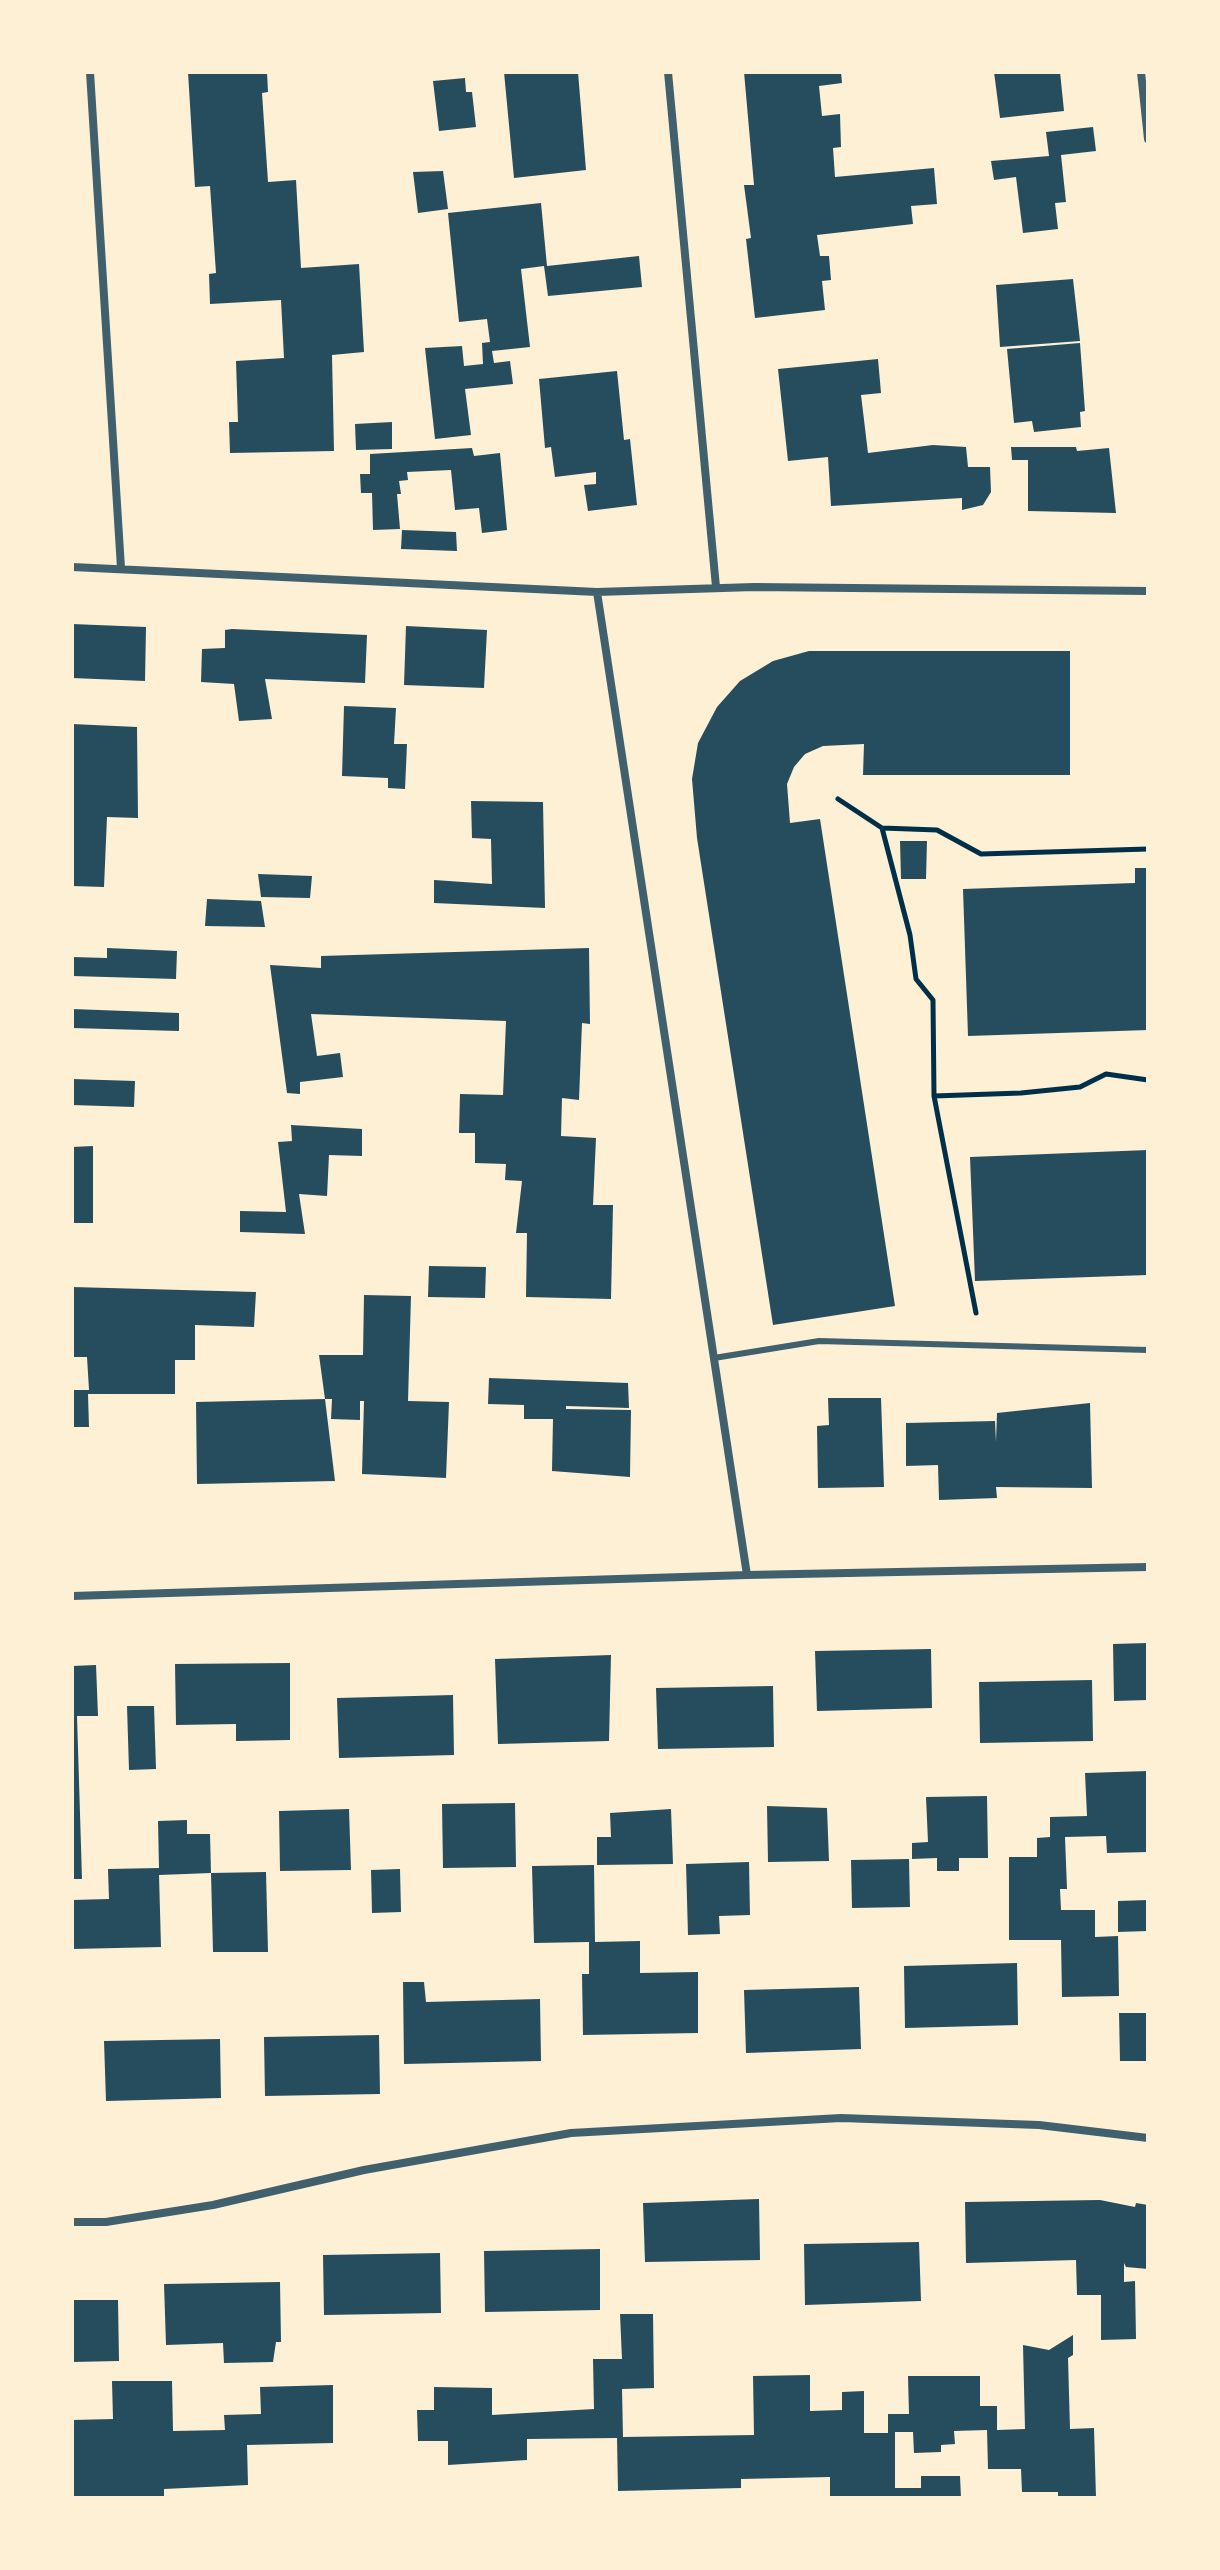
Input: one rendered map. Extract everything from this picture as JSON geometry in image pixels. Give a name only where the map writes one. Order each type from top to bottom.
[{"type":"street","points":[[90,72],[121,568]]},
{"type":"street","points":[[668,72],[716,587]]},
{"type":"street","points":[[1141,72],[1148,139]]},
{"type":"street","points":[[72,567],[597,592],[716,587],[1148,591]]},
{"type":"street","points":[[597,592],[747,1575]]},
{"type":"street","points":[[72,1596],[747,1575],[1148,1567]]},
{"type":"street","points":[[72,2222],[106,2222],[213,2205],[364,2170],[571,2133],[841,2118],[1039,2125],[1148,2138]]},
{"type":"lane","points":[[714,1358],[819,1341],[983,1343],[1148,1350]]},
{"type":"path","points":[[838,799],[882,828],[937,830],[981,854],[1148,849]]},
{"type":"path","points":[[882,828],[910,935],[916,979],[933,1000],[934,1096],[963,1259],[983,1343]]},
{"type":"path","points":[[934,1096],[1080,1087],[1106,1074],[1148,1080]]},
{"type":"building","points":[[188,72],[267,72],[268,92],[262,93],[268,182],[296,180],[301,268],[359,264],[364,352],[332,355],[334,451],[230,453],[229,422],[238,422],[236,361],[284,358],[281,300],[210,304],[209,274],[216,273],[210,186],[195,187]]},
{"type":"building","points":[[504,72],[578,72],[586,170],[514,178]]},
{"type":"building","points":[[744,72],[841,72],[842,83],[819,86],[822,116],[840,114],[841,147],[833,148],[835,177],[934,168],[937,204],[911,206],[913,224],[817,235],[820,256],[829,256],[831,280],[822,281],[825,310],[755,318],[746,239],[751,238],[744,185],[754,185]]},
{"type":"building","points":[[994,72],[1060,72],[1064,111],[1000,118]]},
{"type":"building","points":[[465,78],[466,92],[472,92],[476,127],[439,131],[433,81]]},
{"type":"building","points":[[1093,127],[1096,151],[1061,155],[1066,202],[1055,203],[1058,229],[1023,233],[1016,177],[994,180],[991,161],[1049,156],[1046,132]]},
{"type":"building","points":[[443,171],[448,209],[418,213],[413,172]]},
{"type":"building","points":[[541,203],[547,266],[639,256],[642,287],[548,296],[544,266],[521,269],[530,347],[492,351],[494,363],[510,361],[513,384],[465,389],[471,435],[435,439],[425,348],[462,346],[464,366],[483,364],[482,343],[490,342],[487,319],[459,322],[448,213]]},
{"type":"building","points":[[1073,279],[1080,341],[1000,347],[996,285]]},
{"type":"building","points":[[1080,343],[1085,411],[1080,412],[1081,427],[1034,432],[1032,421],[1014,423],[1007,349]]},
{"type":"building","points":[[878,359],[881,393],[861,395],[868,453],[933,445],[966,447],[968,467],[990,467],[991,492],[983,505],[962,510],[962,498],[831,506],[828,457],[788,461],[778,369]]},
{"type":"building","points":[[617,371],[624,440],[630,439],[637,505],[588,511],[584,485],[596,484],[596,472],[555,477],[551,447],[545,448],[539,379]]},
{"type":"building","points":[[392,422],[392,449],[356,450],[355,424]]},
{"type":"building","points":[[1011,447],[1076,447],[1077,451],[1109,448],[1116,513],[1028,511],[1028,460],[1012,460]]},
{"type":"building","points":[[472,448],[474,456],[500,453],[507,530],[482,533],[479,508],[455,510],[451,470],[407,472],[408,480],[399,481],[401,494],[397,494],[400,529],[373,530],[372,493],[361,493],[360,474],[370,474],[370,454]]},
{"type":"building","points":[[402,530],[456,532],[457,551],[401,549]]},
{"type":"building","points":[[72,624],[146,627],[145,681],[72,678]]},
{"type":"building","points":[[406,626],[487,630],[484,688],[404,685]]},
{"type":"building","points":[[225,630],[367,635],[365,683],[265,679],[272,719],[239,721],[234,684],[201,682],[202,649],[225,648]]},
{"type":"building","points":[[809,651],[1070,651],[1070,775],[863,775],[864,744],[823,746],[805,754],[794,767],[787,784],[790,823],[820,819],[895,1306],[773,1325],[697,838],[692,779],[698,743],[717,707],[740,681],[773,661]]},
{"type":"building","points":[[344,706],[396,708],[394,744],[407,744],[405,789],[388,788],[388,778],[342,776]]},
{"type":"building","points":[[72,724],[137,727],[138,818],[107,817],[104,887],[72,886]]},
{"type":"building","points":[[471,801],[543,802],[545,908],[434,903],[434,880],[492,884],[491,839],[472,838]]},
{"type":"building","points":[[900,841],[927,841],[926,879],[901,879]]},
{"type":"building","points":[[1135,868],[1148,868],[1148,1030],[968,1036],[963,889],[1135,883]]},
{"type":"building","points":[[258,874],[312,876],[310,898],[261,897]]},
{"type":"building","points":[[207,899],[261,901],[265,927],[205,926]]},
{"type":"building","points":[[107,948],[177,951],[176,979],[72,976],[72,957],[107,958]]},
{"type":"building","points":[[589,948],[590,1024],[582,1023],[579,1100],[562,1098],[561,1136],[596,1138],[593,1205],[613,1205],[611,1299],[526,1297],[527,1233],[516,1233],[522,1181],[505,1180],[506,1164],[475,1163],[475,1133],[459,1133],[460,1094],[503,1095],[506,1021],[311,1014],[317,1056],[340,1053],[343,1077],[300,1082],[300,1094],[287,1093],[270,965],[321,968],[321,956]]},
{"type":"building","points":[[72,1009],[179,1013],[179,1031],[72,1028]]},
{"type":"building","points":[[72,1079],[135,1081],[134,1107],[72,1105]]},
{"type":"building","points":[[291,1125],[362,1129],[362,1156],[329,1155],[327,1196],[299,1194],[305,1234],[240,1232],[240,1211],[286,1212],[278,1142],[292,1141]]},
{"type":"building","points":[[93,1146],[93,1223],[72,1223],[72,1147]]},
{"type":"building","points":[[1148,1150],[1148,1275],[975,1281],[970,1157]]},
{"type":"building","points":[[429,1266],[486,1267],[485,1298],[428,1297]]},
{"type":"building","points":[[72,1287],[256,1292],[254,1327],[195,1325],[195,1360],[175,1360],[175,1394],[88,1394],[89,1427],[72,1427],[72,1390],[89,1390],[87,1357],[72,1357]]},
{"type":"building","points":[[364,1295],[411,1296],[408,1401],[449,1402],[446,1478],[362,1474],[364,1401],[360,1401],[360,1420],[331,1419],[332,1399],[325,1399],[319,1355],[363,1355]]},
{"type":"building","points":[[489,1378],[628,1383],[629,1408],[566,1406],[566,1409],[631,1410],[630,1477],[552,1471],[553,1419],[524,1419],[524,1405],[488,1404]]},
{"type":"building","points":[[828,1398],[881,1398],[884,1487],[818,1488],[817,1426],[829,1425]]},
{"type":"building","points":[[325,1399],[335,1481],[197,1484],[196,1402]]},
{"type":"building","points":[[1090,1403],[1092,1488],[996,1487],[997,1498],[939,1500],[938,1465],[906,1466],[906,1423],[995,1421],[996,1442],[997,1413]]},
{"type":"building","points":[[1148,1643],[1148,1700],[1114,1701],[1113,1644]]},
{"type":"building","points":[[931,1649],[932,1708],[817,1711],[815,1651]]},
{"type":"building","points":[[611,1655],[609,1741],[498,1744],[495,1659]]},
{"type":"building","points":[[290,1663],[290,1740],[236,1741],[236,1724],[176,1725],[175,1664]]},
{"type":"building","points":[[96,1665],[98,1716],[77,1716],[82,1879],[72,1879],[72,1666]]},
{"type":"building","points":[[1092,1680],[1093,1741],[980,1743],[979,1682]]},
{"type":"building","points":[[773,1686],[774,1747],[658,1749],[656,1688]]},
{"type":"building","points":[[453,1695],[454,1755],[339,1758],[337,1698]]},
{"type":"building","points":[[127,1706],[154,1706],[156,1769],[129,1770]]},
{"type":"building","points":[[1148,1771],[1148,1852],[1107,1853],[1106,1836],[1065,1837],[1067,1889],[1060,1889],[1061,1910],[1095,1910],[1095,1937],[1118,1936],[1119,1996],[1062,1997],[1061,1940],[1009,1940],[1009,1857],[1037,1857],[1037,1838],[1050,1837],[1050,1817],[1087,1816],[1085,1773]]},
{"type":"building","points":[[987,1796],[988,1858],[959,1858],[959,1871],[937,1871],[937,1858],[912,1859],[912,1843],[928,1842],[926,1797]]},
{"type":"building","points":[[515,1803],[516,1867],[443,1868],[442,1804]]},
{"type":"building","points":[[767,1806],[827,1808],[829,1861],[768,1862]]},
{"type":"building","points":[[349,1809],[351,1870],[280,1871],[279,1811]]},
{"type":"building","points":[[671,1809],[673,1864],[597,1865],[597,1837],[611,1837],[610,1813]]},
{"type":"building","points":[[187,1820],[187,1834],[210,1834],[211,1873],[159,1875],[161,1947],[72,1949],[72,1900],[109,1899],[108,1869],[159,1868],[158,1821]]},
{"type":"building","points":[[909,1859],[910,1907],[852,1908],[851,1860]]},
{"type":"building","points":[[749,1862],[750,1915],[719,1916],[720,1934],[688,1935],[686,1864]]},
{"type":"building","points":[[594,1865],[595,1942],[640,1941],[640,1973],[698,1972],[698,2033],[583,2035],[582,1974],[589,1974],[589,1942],[534,1943],[532,1866]]},
{"type":"building","points":[[400,1869],[401,1912],[372,1913],[371,1870]]},
{"type":"building","points":[[266,1872],[268,1952],[213,1952],[211,1873]]},
{"type":"building","points":[[1148,1900],[1148,1931],[1118,1932],[1118,1901]]},
{"type":"building","points":[[1017,1963],[1018,2025],[905,2028],[904,1966]]},
{"type":"building","points":[[403,1982],[424,1982],[426,2002],[540,1999],[541,2061],[404,2064]]},
{"type":"building","points":[[859,1987],[861,2049],[746,2053],[744,1990]]},
{"type":"building","points":[[1119,2013],[1148,2013],[1148,2061],[1120,2061]]},
{"type":"building","points":[[379,2035],[380,2094],[265,2096],[264,2037]]},
{"type":"building","points":[[220,2039],[221,2098],[106,2101],[104,2041]]},
{"type":"building","points":[[759,2199],[760,2260],[645,2262],[643,2203]]},
{"type":"building","points":[[1100,2200],[1135,2207],[1136,2203],[1148,2205],[1148,2269],[1126,2267],[1124,2263],[1124,2282],[1135,2281],[1136,2339],[1101,2340],[1101,2295],[1077,2295],[1076,2260],[966,2263],[965,2202]]},
{"type":"building","points":[[919,2242],[921,2301],[805,2305],[804,2244]]},
{"type":"building","points":[[600,2249],[600,2310],[485,2312],[484,2251]]},
{"type":"building","points":[[440,2253],[441,2313],[324,2315],[323,2255]]},
{"type":"building","points":[[280,2282],[281,2342],[276,2342],[273,2362],[224,2363],[223,2343],[166,2345],[164,2284]]},
{"type":"building","points":[[72,2300],[118,2300],[119,2361],[72,2362]]},
{"type":"building","points":[[620,2314],[653,2314],[654,2388],[622,2389],[623,2437],[754,2435],[753,2376],[810,2375],[810,2411],[842,2410],[842,2392],[864,2391],[864,2433],[888,2433],[888,2414],[909,2414],[908,2376],[980,2376],[980,2406],[997,2406],[997,2430],[1025,2429],[1023,2345],[1049,2350],[1073,2335],[1073,2355],[1068,2358],[1070,2429],[1094,2428],[1096,2498],[1058,2498],[1058,2492],[1022,2492],[1021,2469],[988,2469],[987,2430],[954,2431],[955,2444],[941,2445],[941,2452],[914,2453],[913,2432],[895,2432],[895,2488],[921,2488],[921,2476],[960,2476],[961,2498],[830,2498],[830,2477],[741,2479],[741,2488],[618,2491],[617,2438],[527,2439],[527,2460],[448,2465],[448,2441],[418,2441],[417,2410],[434,2410],[434,2387],[492,2388],[492,2415],[594,2409],[593,2359],[622,2359]]},
{"type":"building","points":[[112,2381],[172,2381],[173,2431],[225,2430],[224,2415],[261,2414],[260,2387],[333,2385],[333,2443],[247,2445],[248,2485],[164,2489],[164,2498],[72,2498],[72,2420],[113,2419]]}]
